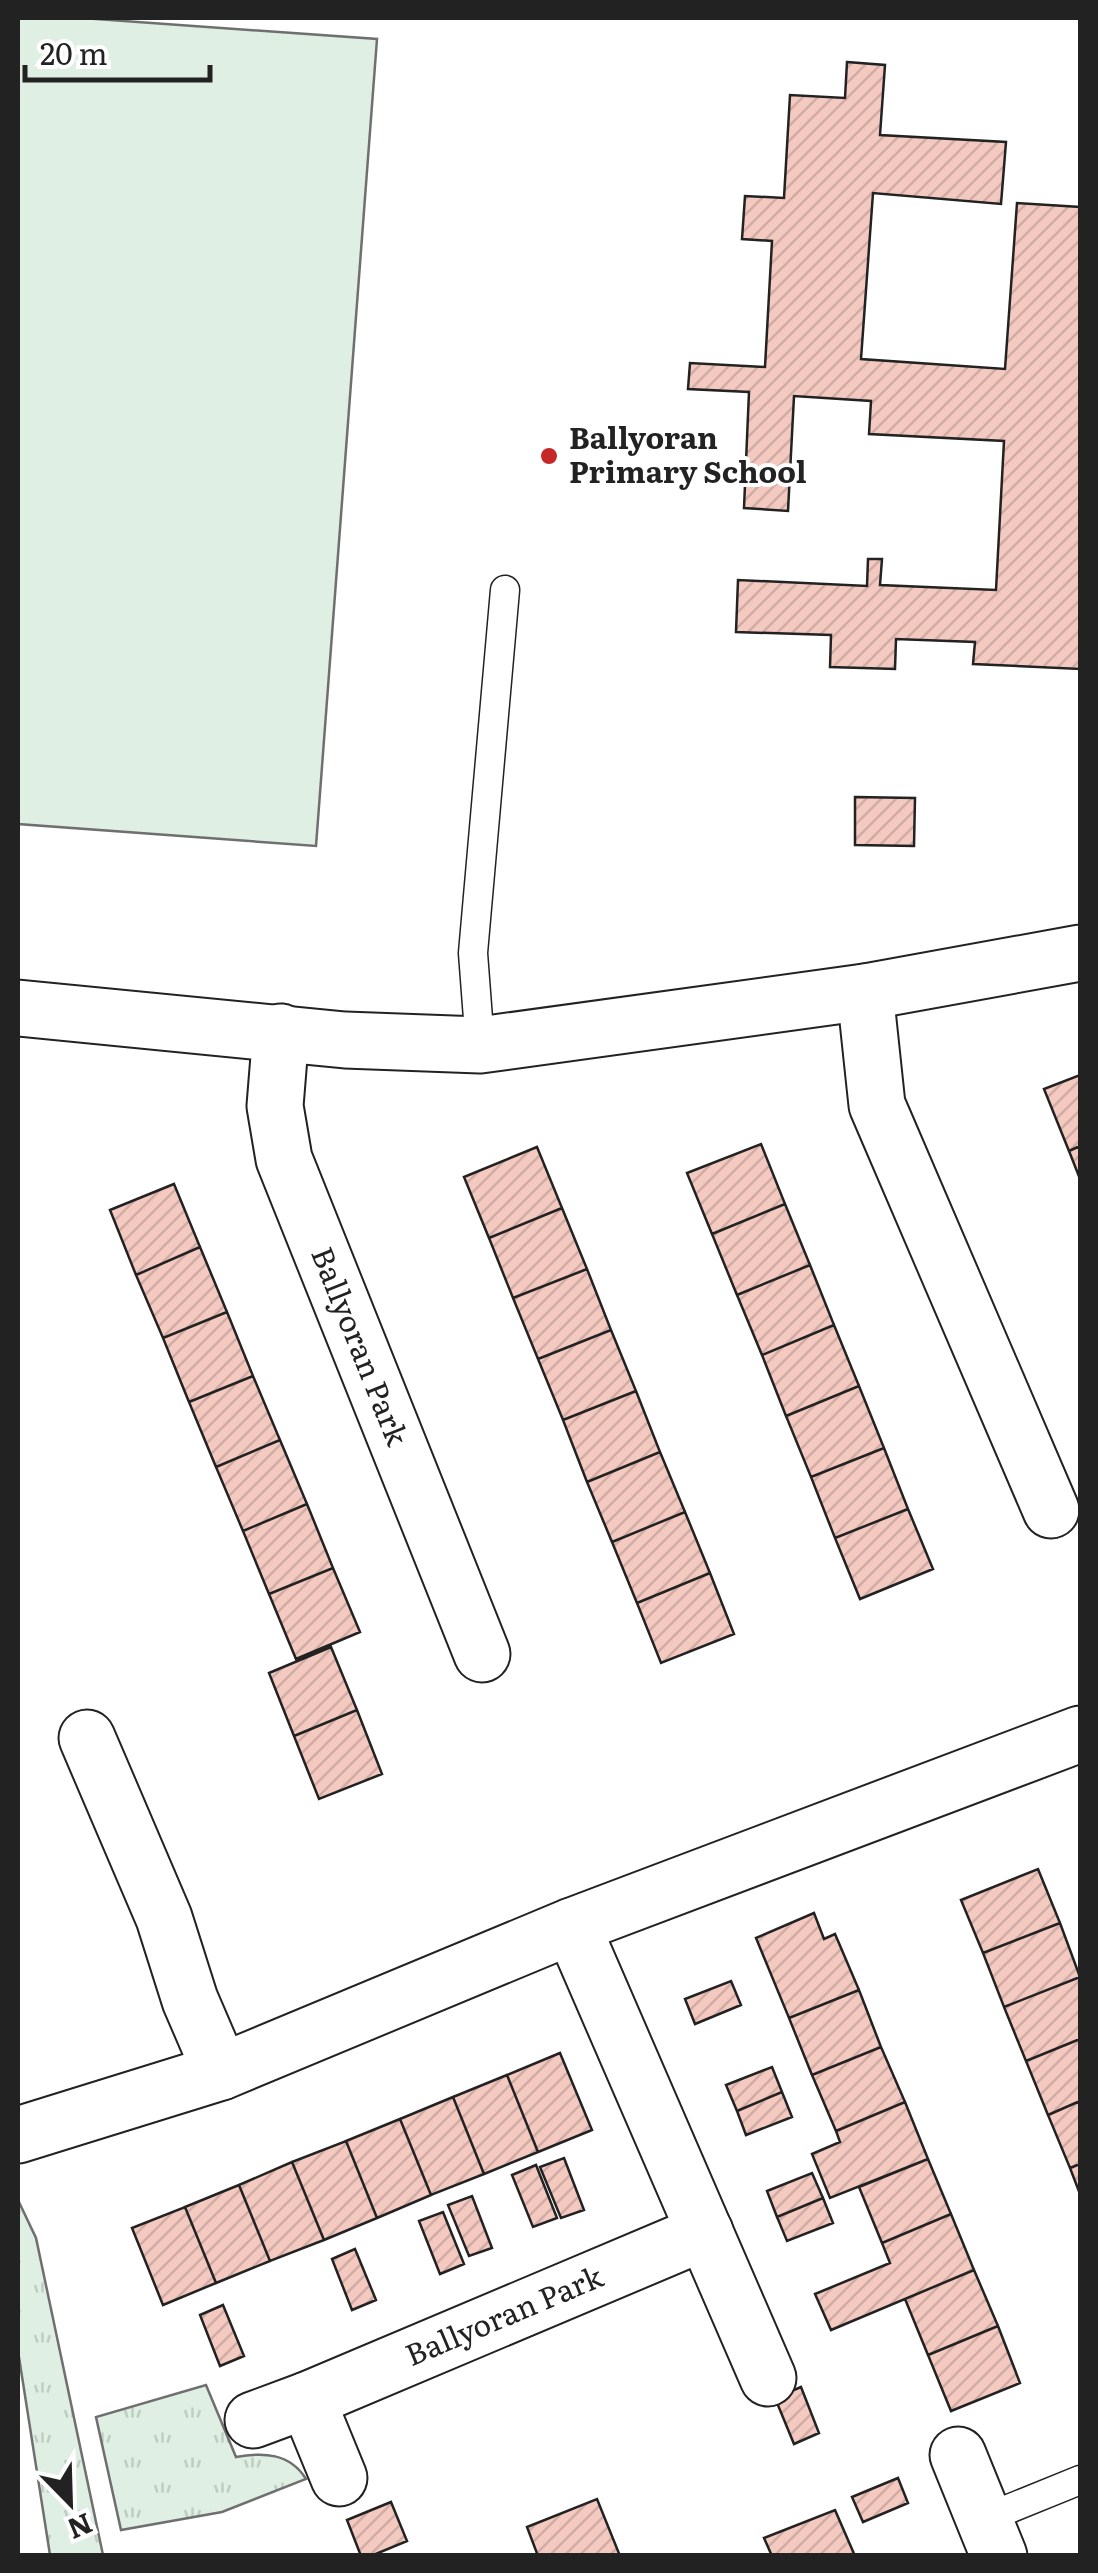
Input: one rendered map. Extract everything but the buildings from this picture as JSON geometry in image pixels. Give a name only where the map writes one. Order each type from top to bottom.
[{"type":"street","points":[[18,1008],[345,1040],[480,1044],[865,992],[1080,953]]},
{"type":"street","points":[[865,992],[876,1105],[1050,1510]]},
{"type":"street","name":"Ballyoran Park","points":[[281,1032],[275,1106],[284,1159],[482,1654]]},
{"type":"street","points":[[18,2135],[221,2072],[572,1926],[1080,1734]]},
{"type":"street","points":[[86,1738],[164,1918],[190,2000],[221,2072]]},
{"type":"street","points":[[572,1926],[768,2378]]},
{"type":"street","name":"Ballyoran Park","points":[[253,2420],[705,2232]]},
{"type":"street","points":[[307,2400],[339,2478]]},
{"type":"street","points":[[958,2455],[992,2537]]},
{"type":"lane","points":[[480,1044],[472,953],[504,590]]},
{"type":"lane","points":[[992,2537],[1080,2480]]},
{"type":"green space","points":[[18,18],[82,18],[377,39],[316,846],[18,824]]},
{"type":"green space","points":[[18,2200],[36,2238],[103,2555],[50,2555],[18,2351]]},
{"type":"green space","points":[[206,2385],[236,2457],[275,2456],[292,2464],[306,2479],[222,2512],[121,2530],[96,2417]]},
{"type":"place","name":"Ballyoran Primary School","points":[[549,456]]}]
